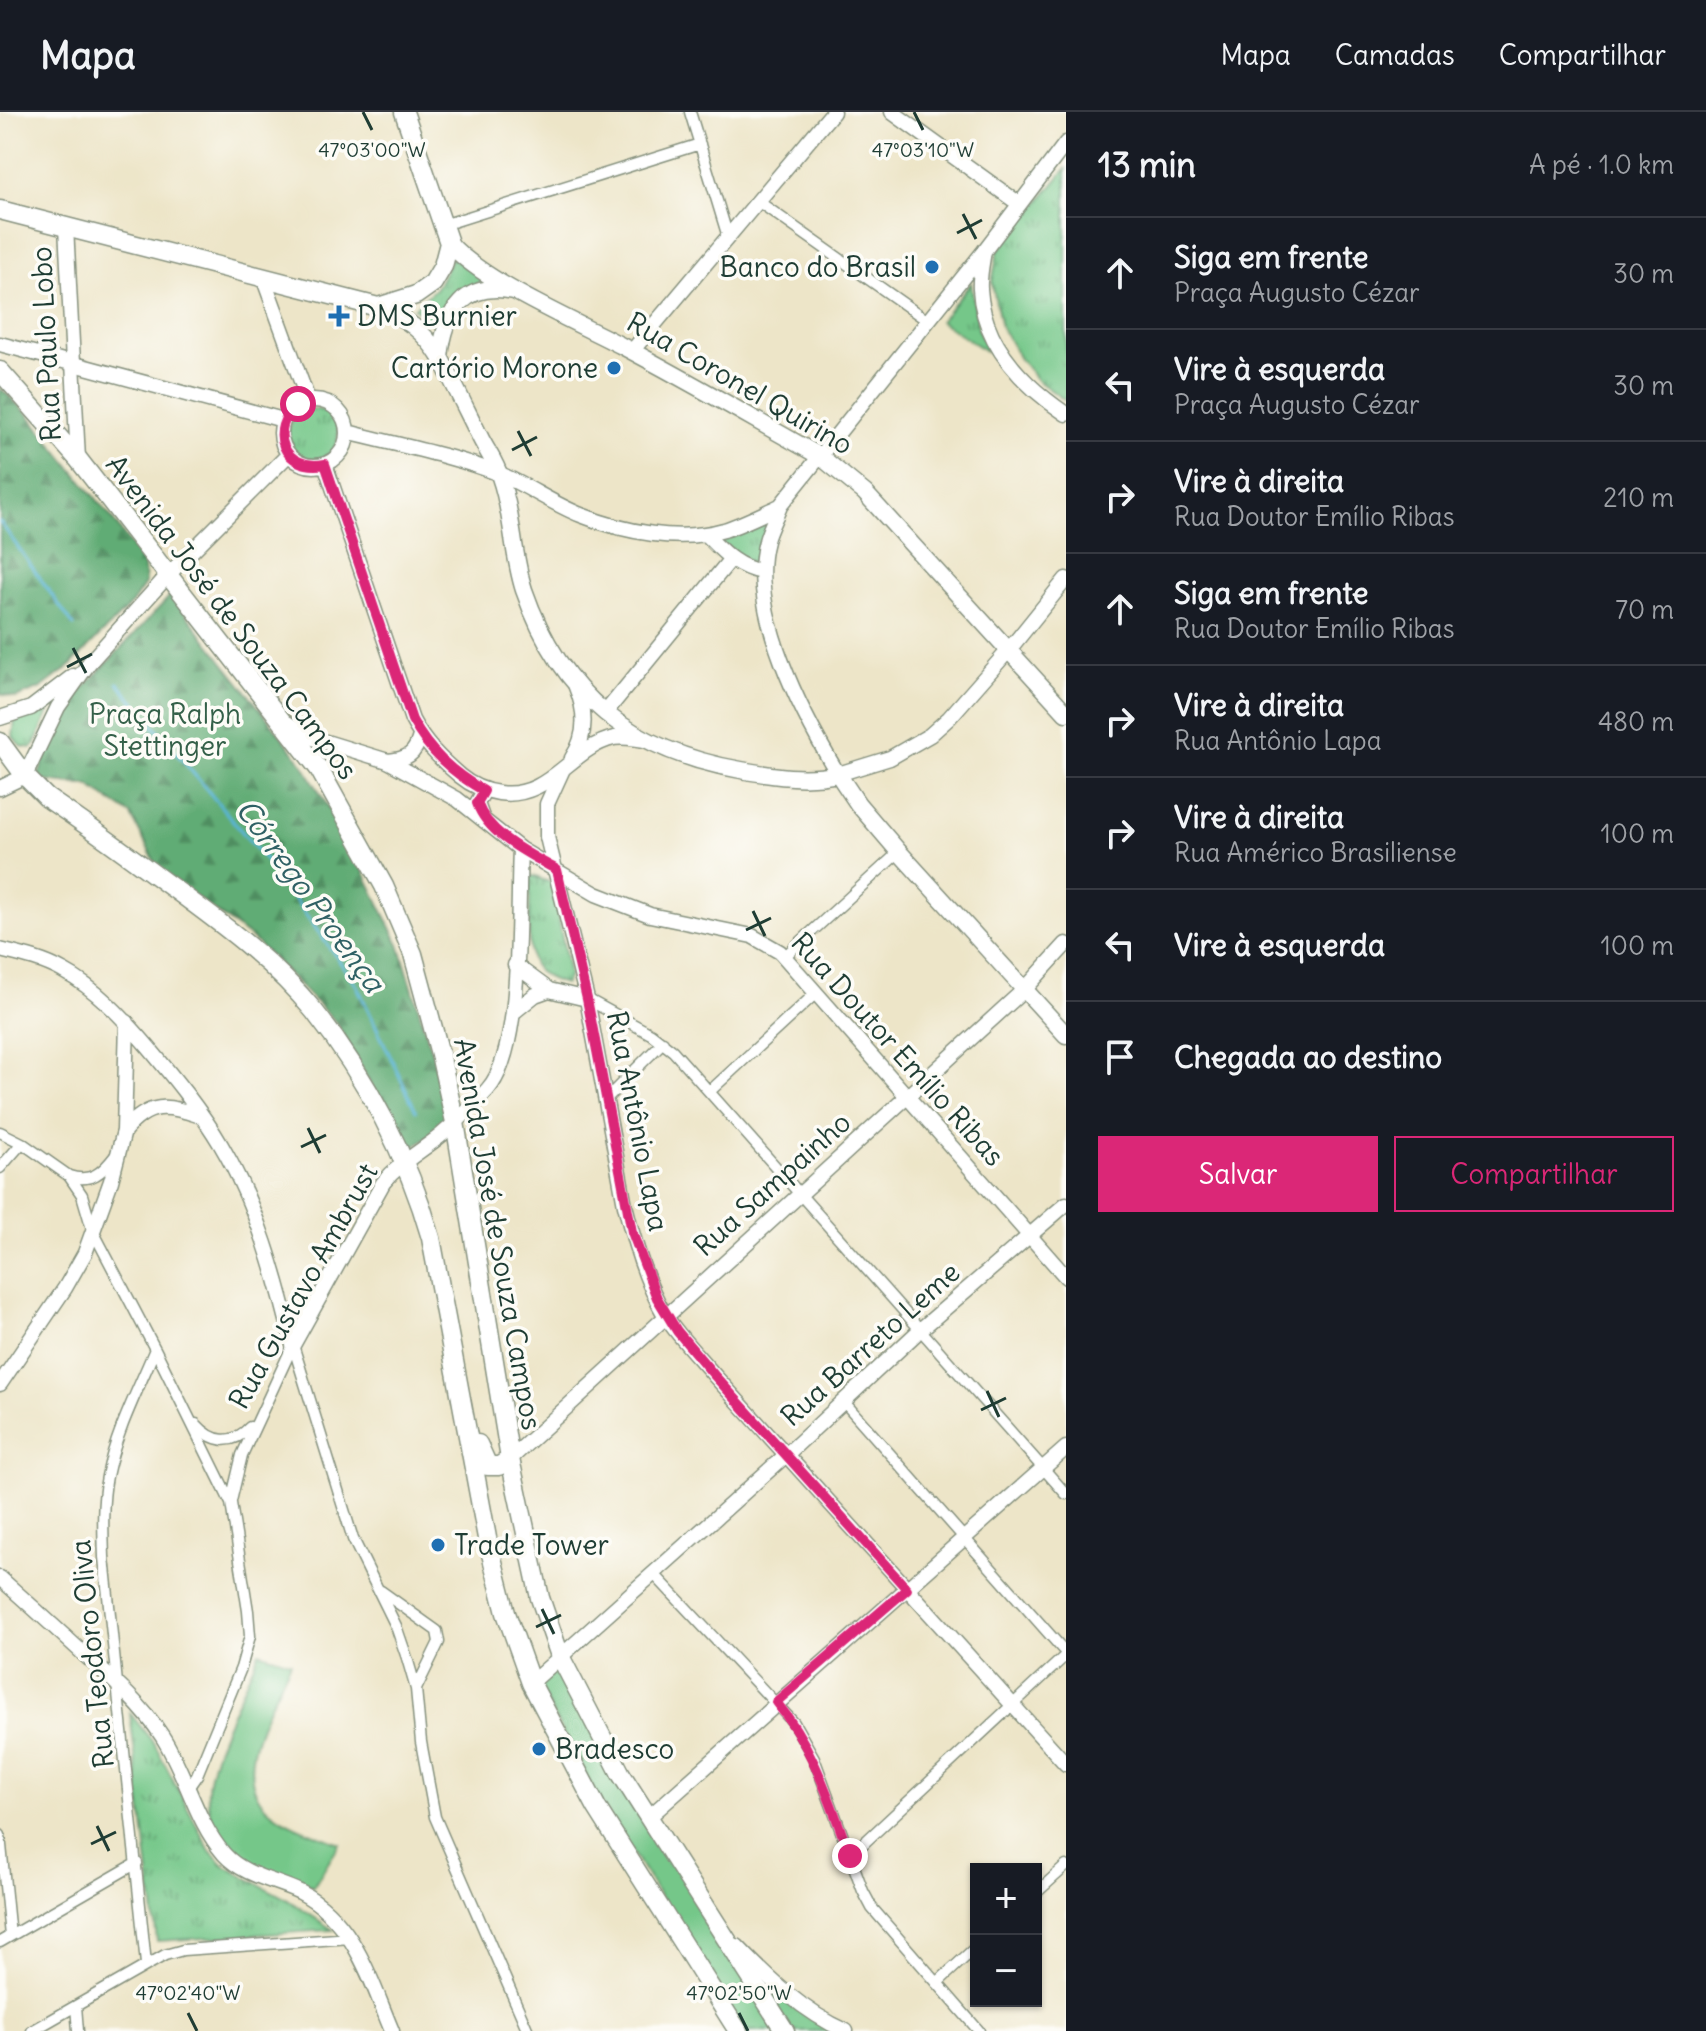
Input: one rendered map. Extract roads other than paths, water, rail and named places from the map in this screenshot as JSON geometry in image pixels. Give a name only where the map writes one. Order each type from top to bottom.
[{"type":"highway","points":[[0,210],[378,307],[416,295],[433,283],[443,266],[449,243],[404,112]]},
{"type":"highway","name":"Avenida José de Souza Campos","points":[[0,371],[78,459],[319,769],[384,886],[413,954],[440,1054],[455,1122],[510,1459],[537,1585],[560,1656],[621,1774],[785,2031]]},
{"type":"highway","points":[[0,742],[25,776],[47,798],[242,940],[280,975],[313,1010],[341,1049],[382,1119],[419,1195],[431,1238],[498,1585],[531,1683],[597,1808],[738,2031]]},
{"type":"highway","points":[[456,1373],[483,1462],[493,1468],[510,1459]]},
{"type":"main road","name":"Rua Coronel Quirino","points":[[449,243],[461,257],[520,292],[821,457],[865,493],[1066,713]]},
{"type":"main road","points":[[440,357],[443,333],[452,310],[461,300],[500,288],[520,292]]},
{"type":"main road","points":[[378,307],[412,323],[430,341],[440,357],[499,474],[524,588],[549,646],[576,686],[605,713],[646,741],[701,763],[776,776],[817,778],[838,774],[858,804],[899,852],[1066,1035]]},
{"type":"street","points":[[690,112],[728,237]]},
{"type":"street","points":[[632,351],[833,112]]},
{"type":"street","points":[[892,112],[1018,203]]},
{"type":"street","points":[[1066,143],[984,251],[780,506],[766,541],[762,572],[773,637],[803,712],[838,774],[890,758],[930,735],[1008,651],[1066,579]]},
{"type":"street","points":[[443,225],[700,144]]},
{"type":"street","points":[[759,202],[928,321]]},
{"type":"street","name":"Rua Paulo Lobo","points":[[66,227],[78,459]]},
{"type":"street","points":[[984,251],[980,290],[992,336],[1017,374],[1066,414]]},
{"type":"street","points":[[263,277],[308,400]]},
{"type":"street","points":[[0,344],[283,420]]},
{"type":"street","points":[[308,400],[327,402],[335,407],[342,414],[347,432],[345,445],[337,457],[325,464],[306,465],[288,455],[282,444],[283,420],[298,404],[308,400]]},
{"type":"street","points":[[347,432],[499,474],[581,515],[658,534],[705,534],[724,530],[780,506]]},
{"type":"street","points":[[0,788],[25,776],[58,707],[89,663],[169,574],[288,455]]},
{"type":"street","points":[[325,464],[412,720],[420,736],[443,761],[484,791],[509,795],[528,792],[600,743],[629,737],[646,741]]},
{"type":"street","points":[[705,534],[730,560],[747,569],[762,572]]},
{"type":"street","points":[[605,713],[730,560]]},
{"type":"street","points":[[0,718],[31,708],[44,700],[89,663]]},
{"type":"street","name":"Rua Antônio Lapa","points":[[576,686],[583,704],[583,726],[578,748],[562,771],[547,804],[547,837],[587,999],[632,1232],[666,1316],[714,1375],[1066,1764]]},
{"type":"street","name":"Rua Doutor Emílio Ribas","points":[[277,717],[310,737],[388,761],[457,799],[520,849],[596,894],[650,915],[752,936],[768,943],[908,1095],[1066,1277]]},
{"type":"street","points":[[388,761],[405,759],[416,749],[420,736]]},
{"type":"street","points":[[482,817],[477,803],[484,791]]},
{"type":"street","name":"Rua Gustavo Ambrust","points":[[231,1503],[242,1455],[257,1419],[293,1345],[383,1183],[404,1162],[455,1122],[491,1085],[507,1050],[514,1012],[520,849]]},
{"type":"street","points":[[784,957],[899,852]]},
{"type":"street","name":"Rua Sampainho","points":[[510,1459],[1025,989],[1066,944]]},
{"type":"street","points":[[1,949],[65,971],[95,992],[127,1022],[221,1145],[252,1213],[280,1287],[293,1345],[353,1539],[396,1626],[416,1689],[421,1742],[435,1817],[528,2031]]},
{"type":"street","points":[[515,965],[549,990],[587,999],[663,1042],[710,1091],[1066,1494]]},
{"type":"street","points":[[514,1012],[535,995],[549,990]]},
{"type":"street","points":[[710,1091],[816,993]]},
{"type":"street","points":[[0,1384],[85,1253],[111,1181],[124,1131],[127,1022]]},
{"type":"street","points":[[607,1098],[663,1042]]},
{"type":"street","points":[[124,1131],[137,1116],[162,1107],[201,1116]]},
{"type":"street","points":[[0,1132],[80,1180],[90,1179],[101,1172],[117,1154]]},
{"type":"street","points":[[0,1168],[22,1143]]},
{"type":"street","points":[[69,1176],[82,1195],[92,1229],[231,1503],[250,1636],[241,1668],[197,1775],[188,1788]]},
{"type":"street","name":"Rua Barreto Leme","points":[[531,1683],[786,1455],[920,1330],[1066,1204]]},
{"type":"street","name":"Rua Teodoro Oliva","points":[[146,1964],[103,1522],[107,1477],[116,1443],[155,1349]]},
{"type":"street","points":[[844,1402],[1066,1654],[850,1856]]},
{"type":"street","points":[[187,1414],[203,1431],[222,1441],[243,1435],[257,1419]]},
{"type":"street","points":[[649,1817],[1066,1448]]},
{"type":"street","points":[[653,1573],[794,1723],[814,1758],[872,1908],[979,2031]]},
{"type":"street","points":[[0,1578],[118,1684],[161,1735],[210,1837],[228,1858],[244,1870],[302,1893],[332,1916],[351,1938],[392,2031]]},
{"type":"street","points":[[376,1587],[437,1631],[439,1642],[416,1689]]},
{"type":"street","points":[[0,1835],[10,1936]]},
{"type":"street","points":[[0,1942],[137,1863]]},
{"type":"street","points":[[1042,1888],[1066,1866]]},
{"type":"street","points":[[717,1925],[769,1979],[793,1999],[846,2031]]},
{"type":"street","points":[[32,2031],[165,1955],[183,1950],[351,1938]]},
{"type":"street","points":[[937,1983],[970,1953]]},
{"type":"street","points":[[76,2006],[78,2031]]},
{"type":"waterway","name":"Córrego Proença","points":[[0,522],[74,626]]},
{"type":"waterway","name":"Córrego Proença","points":[[118,683],[273,869],[357,986],[416,1111]]},
{"type":"place","name":"Banco do Brasil","points":[[932,267]]},
{"type":"place","name":"DMS Burnier","points":[[339,316]]},
{"type":"place","name":"Cartório Morone","points":[[614,368]]},
{"type":"place","name":"Trade Tower","points":[[438,1545]]},
{"type":"place","name":"Bradesco","points":[[539,1749]]},
{"type":"park label","name":"Praça Ralph Stettinger","points":[[165,730]]}]
